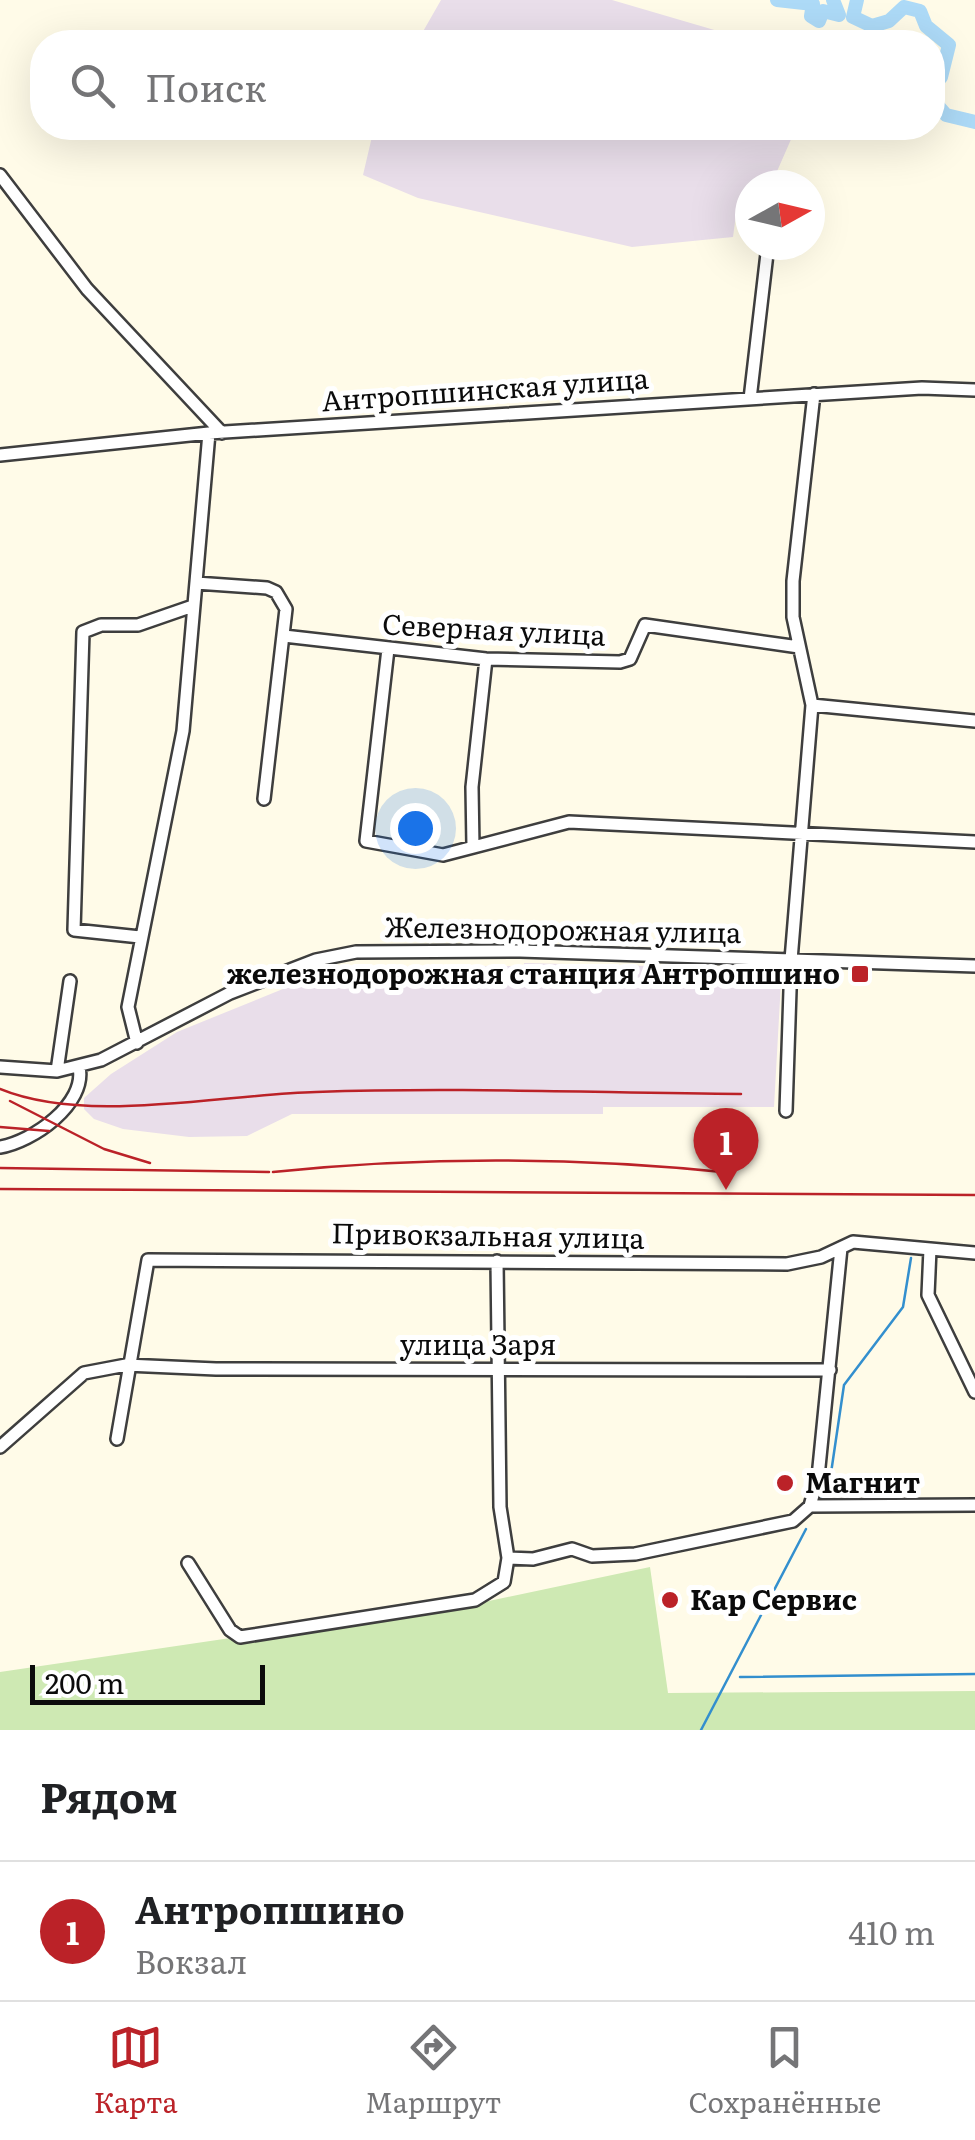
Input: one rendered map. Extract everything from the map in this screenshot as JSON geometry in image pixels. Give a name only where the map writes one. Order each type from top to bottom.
[{"type":"street","points":[[0,175],[87,289],[215,433],[190,607],[182,732],[128,1006],[136,1043]]},
{"type":"street","points":[[750,399],[766,260]]},
{"type":"street","name":"Антропшинская улица","points":[[0,454],[215,433],[814,394],[975,390]]},
{"type":"street","points":[[786,1111],[790,960],[812,705],[792,617],[793,581],[814,394]]},
{"type":"street","points":[[196,582],[268,588],[276,592],[286,609],[264,799]]},
{"type":"street","points":[[140,937],[74,930],[83,632],[100,625],[138,625],[190,607]]},
{"type":"street","name":"Северная улица","points":[[284,636],[486,659],[620,662],[630,659],[645,625],[798,647]]},
{"type":"street","points":[[388,649],[366,841],[444,855],[570,822],[975,842]]},
{"type":"street","points":[[474,848],[472,786],[486,659]]},
{"type":"street","points":[[812,705],[975,721]]},
{"type":"street","name":"Железнодорожная улица","points":[[0,1066],[57,1071],[79,1067],[136,1043],[230,994],[316,960],[356,952],[426,950],[975,966]]},
{"type":"street","points":[[57,1071],[70,981]]},
{"type":"street","points":[[0,1147],[29,1139],[47,1123],[81,1083],[79,1067]]},
{"type":"street","name":"Привокзальная улица","points":[[126,1364],[148,1260],[787,1264],[853,1242],[975,1253]]},
{"type":"street","points":[[814,1506],[841,1248]]},
{"type":"street","points":[[930,1249],[928,1295],[975,1392]]},
{"type":"street","points":[[188,1564],[230,1630],[240,1637],[475,1600],[504,1582],[508,1558],[500,1507],[497,1261]]},
{"type":"street","points":[[117,1439],[126,1364]]},
{"type":"street","name":"улица Заря","points":[[0,1447],[73,1378],[126,1364],[830,1370]]},
{"type":"street","points":[[508,1558],[533,1559],[572,1550],[592,1556],[679,1548],[793,1521],[814,1506],[975,1506]]},
{"type":"shaded area","points":[[441,0],[612,0],[714,30],[424,30]]},
{"type":"shaded area","points":[[371,140],[791,140],[778,170],[735,170],[733,237],[632,247],[418,198],[363,175]]},
{"type":"shaded area","points":[[524,963],[773,969],[781,982],[774,1107],[603,1107],[603,1114],[292,1114],[247,1136],[189,1137],[123,1129],[94,1119],[84,1109],[84,1098],[111,1074],[177,1032],[305,980],[376,967],[516,966],[516,973],[523,973]]},
{"type":"green space","points":[[650,1567],[668,1693],[975,1691],[975,1730],[0,1730],[0,1672],[367,1618],[437,1612]]},
{"type":"waterway","points":[[777,0],[813,4],[811,16],[819,21],[823,11],[839,15],[833,0]]},
{"type":"waterway","points":[[857,0],[853,17],[872,26],[889,21],[904,7],[920,11],[931,30]]},
{"type":"waterway","points":[[945,42],[949,45],[945,61]]},
{"type":"waterway","points":[[945,114],[975,122]]},
{"type":"waterway","points":[[822,1497],[831,1473],[844,1385],[903,1307],[911,1258]]},
{"type":"waterway","points":[[701,1730],[806,1529]]},
{"type":"waterway","points":[[740,1677],[975,1674]]},
{"type":"railway","points":[[0,1089],[35,1100],[114,1106],[369,1091],[741,1094]]},
{"type":"railway","points":[[10,1101],[104,1149],[150,1163]]},
{"type":"railway","points":[[0,1127],[49,1131]]},
{"type":"railway","points":[[273,1172],[503,1160],[733,1173]]},
{"type":"railway","points":[[0,1168],[269,1172]]},
{"type":"railway","points":[[0,1189],[975,1195]]},
{"type":"place","name":"железнодорожная станция Антропшино","points":[[860,974]]},
{"type":"place","name":"Антропшино","points":[[726,1190]]},
{"type":"place","name":"Магнит","points":[[785,1483]]},
{"type":"place","name":"Кар Сервис","points":[[670,1600]]}]
